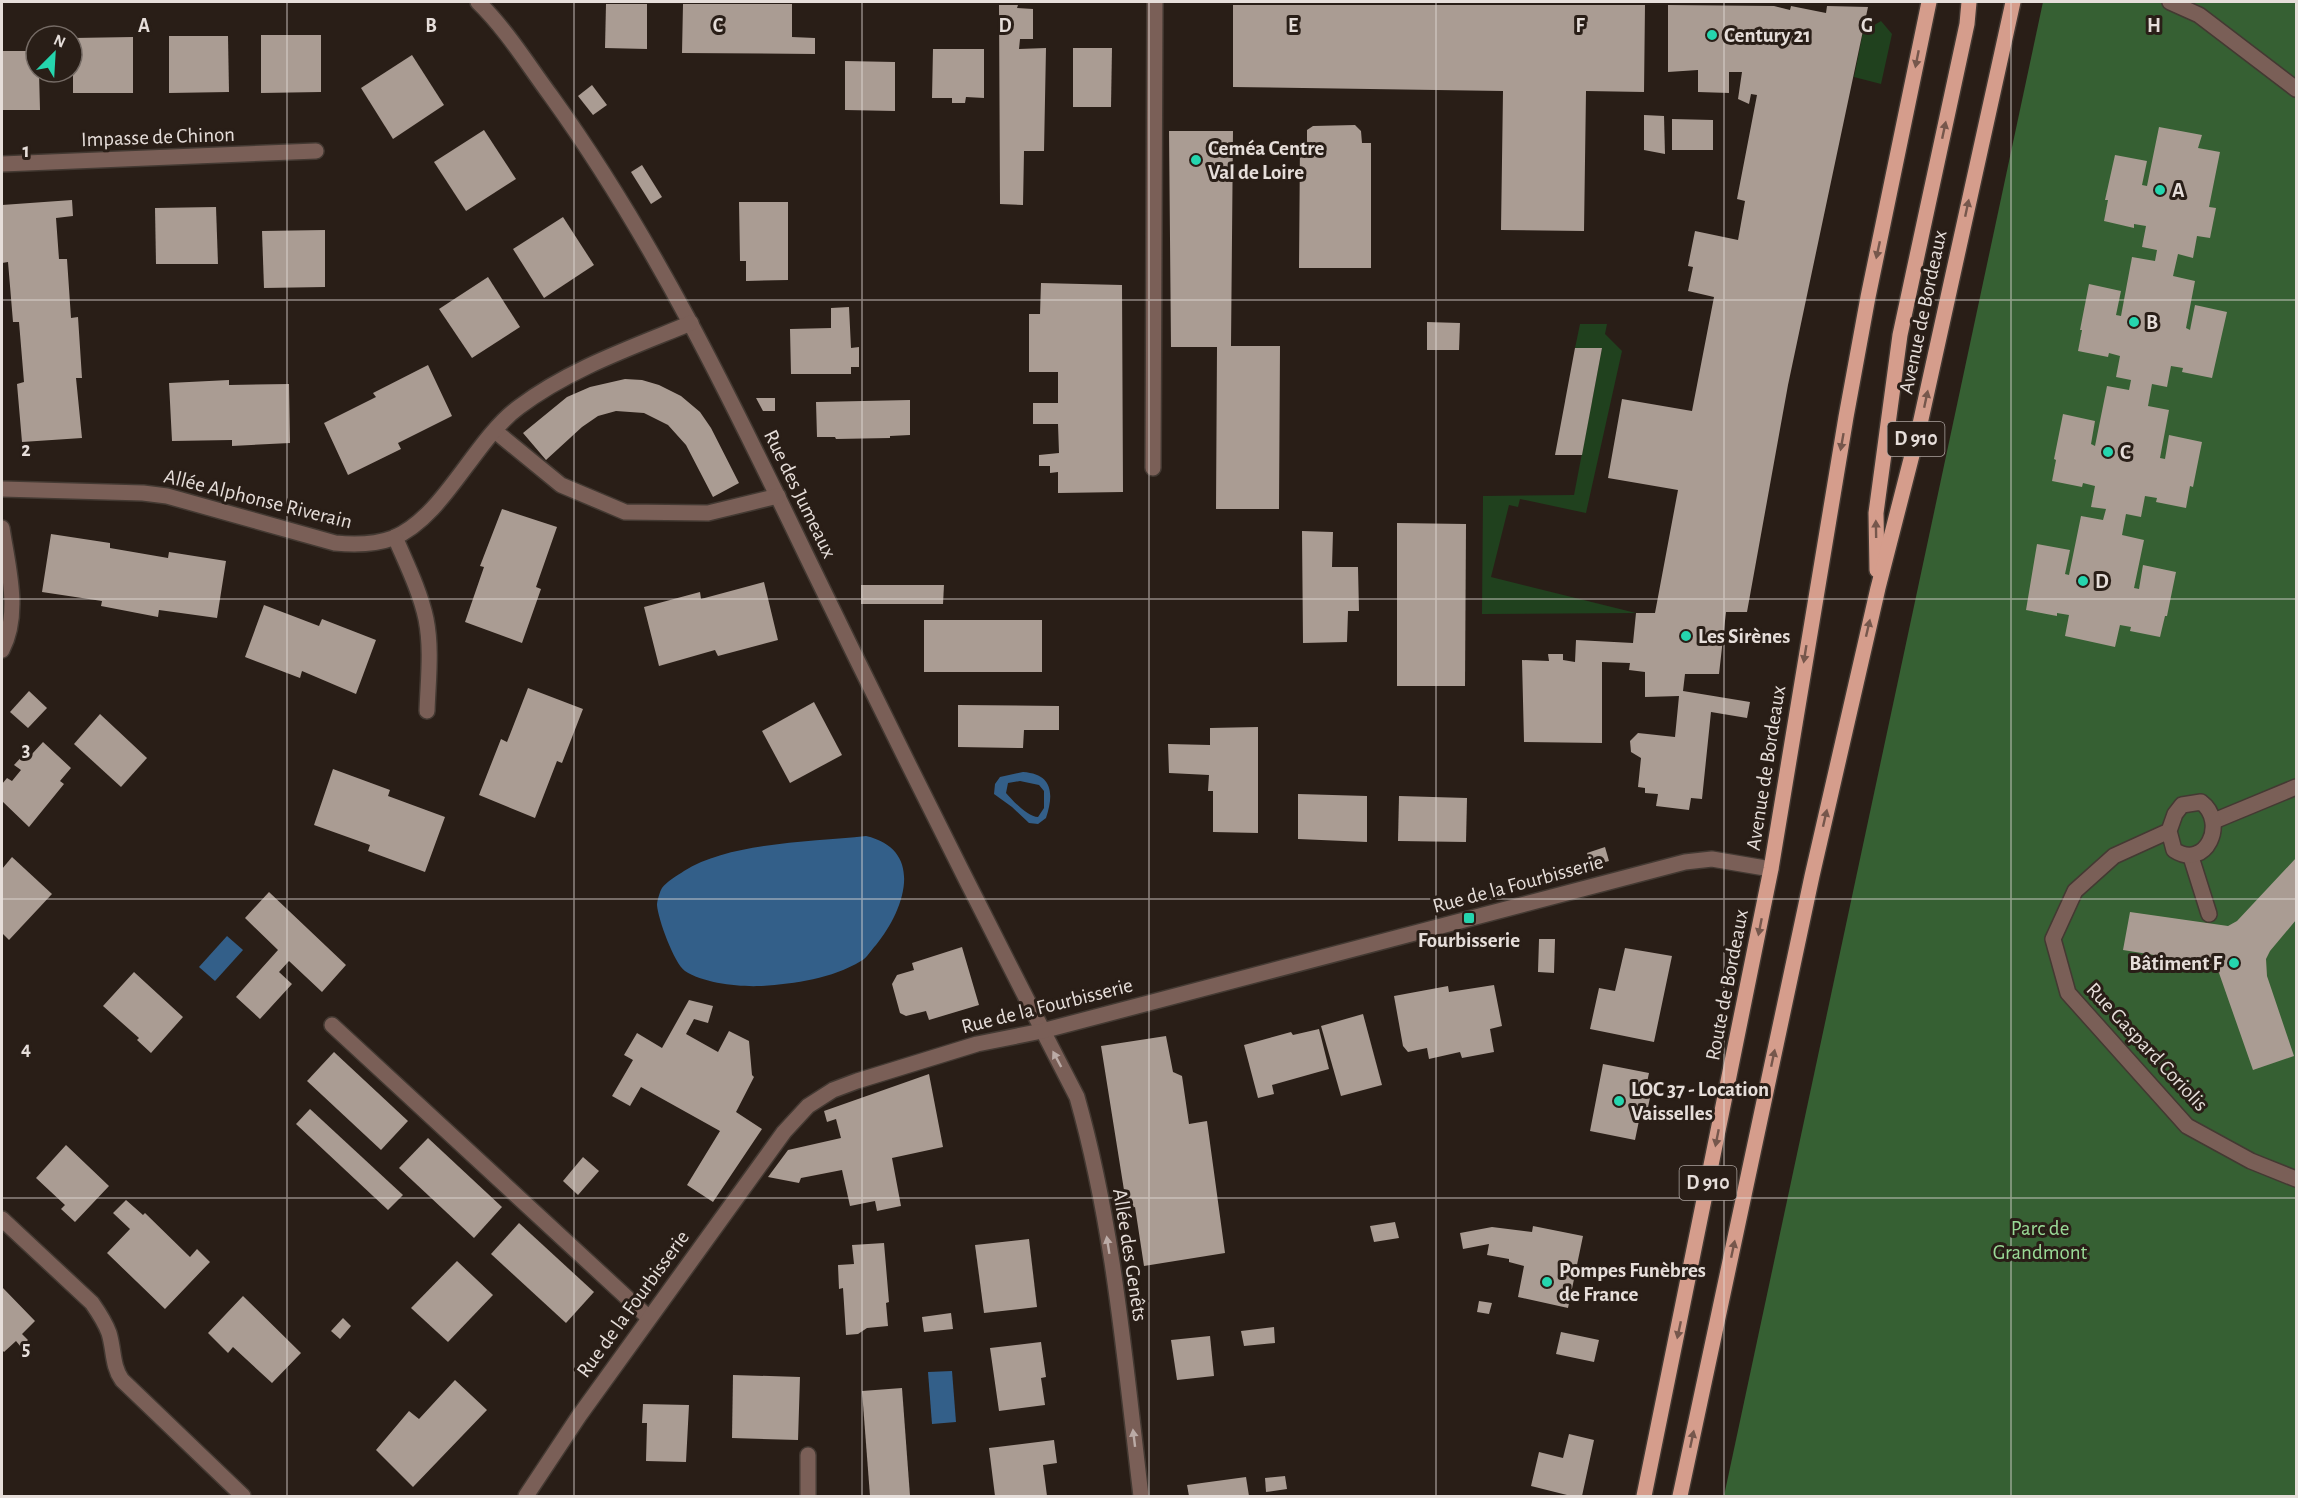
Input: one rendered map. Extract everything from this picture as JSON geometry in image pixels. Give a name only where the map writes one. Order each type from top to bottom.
[{"type":"main road","name":"Avenue de Bordeaux","points":[[1771,869],[1864,318],[1929,2]]},
{"type":"main road","points":[[1878,588],[1876,513],[1900,335],[1967,24],[1968,2]]},
{"type":"main road","name":"Avenue de Bordeaux","points":[[1680,1497],[1812,876],[1878,588],[1920,424],[2013,2]]},
{"type":"main road","name":"Route de Bordeaux","points":[[1644,1497],[1771,869]]},
{"type":"street","name":"Rue des Jumeaux","points":[[478,2],[509,39],[574,129],[640,231],[691,322],[778,496],[908,767],[1042,1030]]},
{"type":"street","points":[[1153,468],[1155,2]]},
{"type":"street","points":[[2170,2],[2199,15],[2296,89]]},
{"type":"street","name":"Impasse de Chinon","points":[[2,164],[316,151]]},
{"type":"street","name":"Allée Alphonse Riverain","points":[[2,489],[159,495],[190,501],[335,543],[360,545],[395,537],[434,507],[495,430],[518,408],[560,380],[691,322]]},
{"type":"street","points":[[495,430],[561,485],[625,512],[708,513],[778,496]]},
{"type":"street","points":[[2,528],[12,594],[10,623],[2,650]]},
{"type":"street","points":[[395,537],[426,618],[430,649],[427,711]]},
{"type":"street","points":[[2214,821],[2296,787]]},
{"type":"street","points":[[2201,802],[2211,809],[2214,821],[2212,836],[2203,851],[2191,856],[2183,856],[2174,850],[2169,831],[2175,814],[2182,805],[2201,802]]},
{"type":"street","name":"Rue Gaspard Coriolis","points":[[2169,831],[2114,856],[2075,891],[2053,939],[2068,993],[2187,1126],[2252,1161],[2296,1179]]},
{"type":"street","points":[[2191,856],[2208,914]]},
{"type":"street","name":"Rue de la Fourbisserie","points":[[526,1497],[579,1416],[784,1132],[808,1106],[833,1090],[977,1044],[1042,1030],[1685,862],[1712,859],[1771,869]]},
{"type":"street","points":[[332,1025],[649,1318]]},
{"type":"street","name":"Allée des Genêts","points":[[1042,1030],[1077,1097],[1093,1154],[1117,1298],[1141,1497]]},
{"type":"street","points":[[2,1219],[92,1303],[109,1333],[117,1373],[122,1380],[243,1497]]},
{"type":"street","points":[[808,1455],[808,1497]]},
{"type":"green space","name":"Parc de Grandmont","points":[[2043,2],[2296,2],[2296,1496],[1724,1496]]},
{"type":"green space","points":[[1881,21],[1892,34],[1881,84],[1854,77],[1863,32]]},
{"type":"green space","points":[[1580,324],[1607,324],[1605,334],[1622,351],[1586,513],[1520,499],[1518,507],[1509,505],[1491,577],[1636,613],[1482,614],[1483,496],[1574,495],[1602,348],[1575,348]]},
{"type":"water","points":[[1023,772],[1046,781],[1050,801],[1046,818],[1038,824],[1029,823],[994,794],[995,784],[1000,777]],"holes":[[[1020,781],[1039,785],[1044,791],[1044,808],[1038,817],[1025,812],[1006,793],[1008,783]]]},
{"type":"water","points":[[866,836],[885,843],[897,854],[903,868],[904,883],[895,916],[863,960],[837,972],[799,982],[742,986],[701,979],[685,971],[676,959],[667,940],[657,905],[662,888],[684,871],[703,861],[748,849]]},
{"type":"water","points":[[227,936],[243,950],[215,981],[199,967]]},
{"type":"water","points":[[952,1371],[956,1422],[932,1424],[928,1372]]},
{"type":"building","points":[[606,4],[647,4],[647,49],[605,48]]},
{"type":"building","points":[[683,4],[792,4],[792,37],[815,38],[815,54],[682,53]]},
{"type":"building","points":[[999,5],[1018,5],[1017,8],[1033,9],[1033,39],[1020,39],[1019,49],[1046,48],[1044,151],[1024,151],[1023,205],[1000,204]]},
{"type":"building","points":[[1233,5],[1645,5],[1644,92],[1586,91],[1584,231],[1501,230],[1503,91],[1233,87]]},
{"type":"building","points":[[1668,5],[1774,6],[1790,10],[1791,6],[1826,13],[1827,6],[1868,7],[1788,385],[1747,612],[1726,612],[1719,674],[1685,674],[1683,691],[1750,702],[1747,718],[1711,712],[1702,799],[1691,798],[1689,810],[1656,806],[1658,794],[1645,793],[1645,788],[1638,787],[1641,758],[1631,752],[1630,741],[1638,733],[1675,737],[1679,696],[1645,697],[1645,672],[1629,670],[1630,663],[1602,662],[1602,743],[1524,742],[1522,660],[1549,661],[1548,654],[1563,654],[1563,660],[1575,662],[1576,640],[1633,643],[1636,613],[1655,613],[1678,490],[1608,478],[1622,399],[1692,411],[1714,297],[1688,291],[1693,267],[1688,266],[1695,231],[1738,240],[1745,201],[1737,199],[1757,95],[1751,94],[1749,104],[1738,99],[1742,72],[1729,72],[1729,93],[1698,92],[1698,70],[1668,72]]},
{"type":"building","points":[[261,35],[321,35],[321,92],[261,93]]},
{"type":"building","points":[[169,36],[228,36],[229,92],[169,93]]},
{"type":"building","points":[[133,37],[133,93],[73,93],[73,84],[84,84],[84,38]]},
{"type":"building","points":[[1073,48],[1112,48],[1111,107],[1073,107]]},
{"type":"building","points":[[933,49],[984,49],[984,98],[966,97],[965,103],[952,103],[952,98],[932,98]]},
{"type":"building","points":[[2,51],[24,51],[24,84],[39,84],[40,110],[2,110]]},
{"type":"building","points":[[412,55],[444,105],[393,139],[361,88]]},
{"type":"building","points":[[845,61],[895,62],[895,111],[845,110]]},
{"type":"building","points":[[592,85],[607,105],[593,115],[578,96]]},
{"type":"building","points":[[1644,115],[1664,116],[1665,154],[1644,150]]},
{"type":"building","points":[[1672,119],[1713,120],[1713,150],[1672,150]]},
{"type":"building","points":[[1355,125],[1361,131],[1362,143],[1371,143],[1371,268],[1299,268],[1300,143],[1307,143],[1307,130],[1313,126]]},
{"type":"building","points":[[2159,127],[2202,135],[2198,148],[2220,152],[2209,207],[2216,208],[2210,238],[2197,236],[2193,258],[2178,254],[2173,276],[2195,281],[2186,328],[2190,330],[2195,305],[2227,312],[2212,378],[2182,372],[2183,368],[2171,366],[2167,387],[2152,384],[2148,406],[2169,410],[2160,458],[2165,459],[2169,435],[2202,442],[2193,487],[2190,486],[2186,508],[2156,502],[2157,498],[2145,496],[2141,517],[2126,514],[2122,535],[2144,540],[2134,588],[2139,589],[2143,565],[2176,572],[2160,637],[2130,631],[2131,627],[2120,625],[2115,647],[2065,636],[2069,615],[2057,613],[2057,616],[2026,610],[2037,544],[2070,550],[2065,574],[2069,575],[2081,516],[2103,520],[2106,509],[2091,507],[2095,486],[2083,483],[2082,487],[2052,481],[2056,460],[2054,459],[2063,414],[2095,421],[2091,444],[2095,446],[2107,386],[2129,390],[2131,380],[2116,377],[2120,356],[2109,353],[2108,357],[2078,351],[2082,330],[2080,330],[2089,284],[2121,291],[2116,315],[2121,316],[2132,257],[2155,261],[2157,250],[2142,247],[2146,226],[2134,224],[2134,228],[2104,221],[2108,200],[2105,200],[2115,155],[2147,161],[2142,185],[2147,186]]},
{"type":"building","points":[[484,130],[516,179],[466,211],[434,162]]},
{"type":"building","points":[[1169,131],[1233,131],[1231,346],[1280,346],[1279,509],[1216,509],[1217,347],[1171,347]]},
{"type":"building","points":[[642,165],[662,197],[651,204],[631,172]]},
{"type":"building","points":[[72,200],[73,216],[56,218],[59,259],[67,259],[71,318],[78,317],[82,378],[76,378],[82,438],[22,442],[17,384],[24,382],[19,322],[13,322],[8,262],[2,263],[2,205]]},
{"type":"building","points":[[739,202],[788,202],[788,280],[746,281],[746,261],[740,261]]},
{"type":"building","points":[[216,207],[218,264],[156,264],[155,208]]},
{"type":"building","points":[[563,217],[594,265],[544,298],[513,249]]},
{"type":"building","points":[[325,230],[325,287],[264,288],[262,231]]},
{"type":"building","points":[[488,277],[520,327],[472,358],[439,309]]},
{"type":"building","points":[[1041,283],[1122,285],[1123,492],[1058,493],[1058,472],[1050,473],[1050,466],[1039,466],[1039,455],[1059,453],[1058,424],[1033,424],[1033,403],[1058,403],[1058,372],[1029,372],[1029,314],[1040,314]]},
{"type":"building","points":[[849,307],[851,348],[859,347],[859,367],[851,367],[851,374],[791,374],[790,329],[831,328],[831,308]]},
{"type":"building","points":[[1427,322],[1460,323],[1459,350],[1427,350]]},
{"type":"building","points":[[1575,348],[1602,348],[1582,455],[1555,455]]},
{"type":"building","points":[[428,365],[452,416],[398,443],[401,449],[348,475],[324,423],[376,397],[373,393]]},
{"type":"building","points":[[625,379],[642,380],[659,385],[681,396],[700,412],[711,428],[739,483],[713,497],[686,445],[668,425],[644,413],[616,411],[598,416],[582,427],[546,460],[523,433],[567,397],[590,387]]},
{"type":"building","points":[[229,380],[229,385],[289,384],[290,443],[232,446],[232,440],[172,441],[169,383]]},
{"type":"building","points":[[756,398],[775,398],[775,411],[763,411]]},
{"type":"building","points":[[910,400],[910,435],[890,436],[890,438],[817,437],[816,402]]},
{"type":"building","points":[[502,509],[557,527],[536,587],[541,589],[522,643],[465,622],[484,567],[480,566]]},
{"type":"building","points":[[1397,523],[1466,524],[1465,686],[1397,686]]},
{"type":"building","points":[[1302,531],[1333,532],[1332,567],[1358,567],[1359,611],[1348,611],[1347,642],[1303,643]]},
{"type":"building","points":[[51,534],[110,543],[110,548],[168,558],[169,552],[226,561],[217,618],[159,610],[158,617],[101,606],[102,601],[42,592]]},
{"type":"building","points":[[764,582],[778,640],[718,656],[715,650],[659,666],[644,607],[700,592],[701,599]]},
{"type":"building","points":[[861,585],[944,585],[943,604],[861,604]]},
{"type":"building","points":[[264,605],[319,626],[322,619],[376,640],[356,694],[302,671],[300,678],[245,657]]},
{"type":"building","points":[[924,620],[1042,620],[1042,672],[924,672]]},
{"type":"building","points":[[528,688],[583,709],[562,763],[557,761],[535,818],[479,795],[501,739],[507,742]]},
{"type":"building","points":[[29,691],[47,708],[28,728],[10,712]]},
{"type":"building","points":[[814,702],[842,755],[790,783],[762,731]]},
{"type":"building","points":[[958,705],[1059,706],[1059,730],[1024,730],[1023,748],[958,747]]},
{"type":"building","points":[[100,714],[147,758],[121,787],[74,744]]},
{"type":"building","points":[[1258,727],[1258,833],[1213,832],[1213,791],[1208,791],[1209,775],[1169,773],[1168,744],[1210,745],[1210,728]]},
{"type":"building","points":[[43,742],[71,768],[60,781],[64,784],[29,827],[2,801],[2,784],[7,778],[12,781],[21,770],[14,765],[27,751],[32,754]]},
{"type":"building","points":[[333,769],[390,790],[388,796],[445,817],[425,872],[368,851],[370,845],[314,825]]},
{"type":"building","points":[[1298,794],[1367,796],[1367,842],[1298,839]]},
{"type":"building","points":[[1399,796],[1467,798],[1466,842],[1398,841]]},
{"type":"building","points":[[1605,847],[1609,861],[1591,866],[1587,853]]},
{"type":"building","points":[[12,857],[52,894],[9,940],[2,933],[2,869]]},
{"type":"building","name":"Bâtiment F","points":[[2296,858],[2296,920],[2266,959],[2267,976],[2294,1056],[2253,1070],[2219,973],[2197,962],[2123,950],[2130,912],[2228,926],[2237,921]]},
{"type":"building","points":[[269,892],[346,965],[322,992],[289,961],[279,972],[292,984],[260,1019],[236,997],[278,950],[245,918]]},
{"type":"building","points":[[1539,939],[1555,939],[1554,973],[1538,972]]},
{"type":"building","points":[[962,947],[979,1005],[929,1020],[926,1011],[906,1016],[900,1013],[892,984],[897,975],[914,970],[912,963]]},
{"type":"building","points":[[1625,948],[1672,956],[1654,1042],[1590,1029],[1599,988],[1615,991]]},
{"type":"building","points":[[134,972],[183,1017],[151,1053],[137,1040],[139,1038],[103,1006]]},
{"type":"building","points":[[1494,985],[1502,1026],[1490,1029],[1494,1052],[1462,1058],[1460,1052],[1429,1059],[1427,1048],[1408,1052],[1403,1046],[1394,996],[1448,986],[1449,992]]},
{"type":"building","points":[[689,1000],[713,1006],[708,1023],[694,1019],[686,1034],[718,1052],[729,1031],[749,1041],[754,1077],[736,1112],[762,1129],[713,1202],[687,1185],[720,1131],[641,1087],[630,1106],[612,1096],[633,1060],[624,1055],[637,1033],[662,1048]]},
{"type":"building","points":[[1363,1014],[1382,1085],[1341,1096],[1321,1026]]},
{"type":"building","points":[[1319,1029],[1329,1069],[1272,1085],[1274,1094],[1258,1098],[1244,1045],[1291,1032],[1293,1035]]},
{"type":"building","points":[[1166,1036],[1173,1072],[1182,1076],[1189,1124],[1207,1121],[1225,1253],[1144,1266],[1135,1207],[1127,1209],[1101,1046]]},
{"type":"building","points":[[334,1052],[408,1121],[381,1150],[307,1081]]},
{"type":"building","name":"LOC 37 - Location Vaisselles","points":[[1603,1064],[1649,1073],[1645,1092],[1651,1093],[1647,1112],[1641,1111],[1635,1140],[1590,1131]]},
{"type":"building","points":[[929,1074],[943,1147],[892,1158],[901,1206],[877,1211],[875,1201],[850,1206],[842,1170],[801,1178],[799,1183],[768,1177],[788,1150],[841,1138],[836,1119],[827,1122],[824,1111]]},
{"type":"building","points":[[310,1109],[403,1195],[388,1210],[296,1124]]},
{"type":"building","points":[[428,1138],[502,1207],[474,1238],[399,1168]]},
{"type":"building","points":[[66,1145],[109,1186],[75,1222],[61,1209],[65,1205],[36,1178]]},
{"type":"building","points":[[583,1157],[599,1171],[578,1195],[563,1181]]},
{"type":"building","points":[[126,1200],[143,1215],[145,1213],[190,1257],[197,1249],[210,1262],[165,1309],[107,1253],[130,1229],[113,1213]]},
{"type":"building","points":[[1395,1222],[1399,1238],[1374,1242],[1370,1226]]},
{"type":"building","points":[[519,1223],[594,1292],[566,1323],[491,1254]]},
{"type":"building","name":"Pompes Funèbres de France","points":[[1533,1226],[1583,1236],[1568,1308],[1518,1297],[1524,1266],[1509,1262],[1509,1259],[1487,1255],[1489,1244],[1463,1249],[1460,1233],[1492,1227],[1532,1232]]},
{"type":"building","points":[[1029,1239],[1037,1307],[984,1313],[975,1245]]},
{"type":"building","points":[[884,1243],[889,1302],[886,1303],[888,1326],[867,1328],[858,1334],[846,1335],[843,1288],[839,1289],[838,1265],[854,1264],[852,1245]]},
{"type":"building","points":[[457,1261],[493,1295],[448,1342],[411,1308]]},
{"type":"building","points":[[2,1287],[35,1321],[22,1334],[28,1340],[21,1347],[16,1341],[4,1352],[2,1350]]},
{"type":"building","points":[[243,1296],[301,1353],[272,1383],[233,1347],[228,1353],[208,1333]]},
{"type":"building","points":[[1479,1301],[1492,1303],[1489,1314],[1477,1312]]},
{"type":"building","points":[[951,1313],[953,1329],[924,1332],[922,1317]]},
{"type":"building","points":[[343,1318],[351,1326],[340,1339],[331,1331]]},
{"type":"building","points":[[1274,1327],[1275,1343],[1244,1346],[1241,1331]]},
{"type":"building","points":[[1561,1332],[1599,1340],[1594,1362],[1556,1354]]},
{"type":"building","points":[[1210,1336],[1214,1376],[1177,1380],[1171,1340]]},
{"type":"building","points":[[1041,1342],[1046,1377],[1041,1378],[1045,1405],[999,1411],[990,1348]]},
{"type":"building","points":[[733,1375],[800,1377],[798,1440],[732,1438]]},
{"type":"building","points":[[455,1380],[487,1410],[413,1487],[376,1450],[409,1411],[419,1419]]},
{"type":"building","points":[[902,1388],[910,1496],[870,1496],[862,1391]]},
{"type":"building","points":[[643,1404],[689,1405],[686,1462],[646,1461],[647,1423],[642,1423]]},
{"type":"building","points":[[1569,1434],[1594,1440],[1582,1496],[1571,1496],[1531,1486],[1539,1452],[1563,1458]]},
{"type":"building","points":[[1054,1440],[1057,1463],[1043,1465],[1047,1496],[995,1496],[989,1448]]},
{"type":"building","points":[[1285,1476],[1287,1489],[1266,1492],[1265,1478]]},
{"type":"building","points":[[1246,1477],[1249,1496],[1189,1496],[1187,1485]]},
{"type":"place","name":"Century 21","points":[[1712,35]]},
{"type":"place","name":"Ceméa Centre Val de Loire","points":[[1196,160]]},
{"type":"place","name":"A","points":[[2160,190]]},
{"type":"place","name":"B","points":[[2134,322]]},
{"type":"place","name":"C","points":[[2108,452]]},
{"type":"place","name":"D","points":[[2083,581]]},
{"type":"place","name":"Les Sirènes","points":[[1686,636]]},
{"type":"place","name":"Fourbisserie","points":[[1469,918]]},
{"type":"place","name":"Bâtiment F","points":[[2234,963]]},
{"type":"place","name":"LOC 37 - Location Vaisselles","points":[[1619,1101]]},
{"type":"place","name":"Pompes Funèbres de France","points":[[1547,1282]]}]
